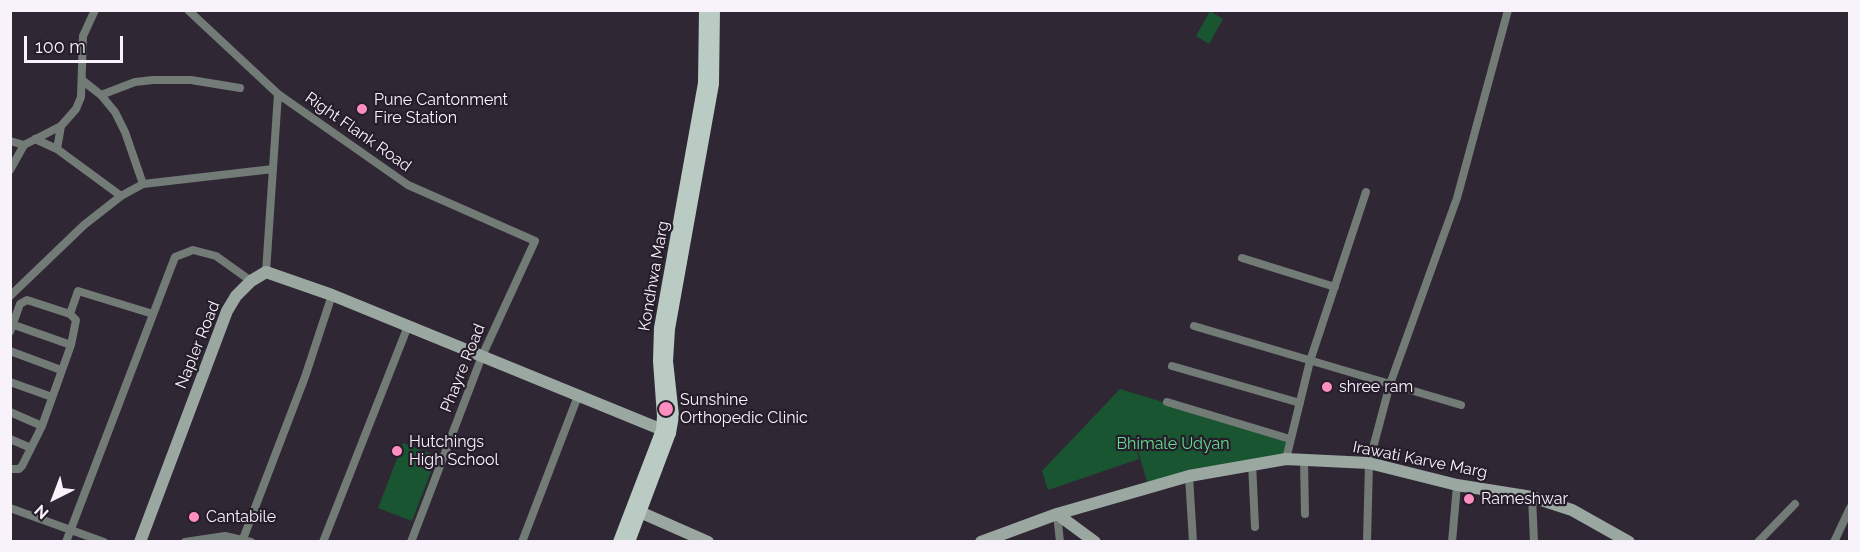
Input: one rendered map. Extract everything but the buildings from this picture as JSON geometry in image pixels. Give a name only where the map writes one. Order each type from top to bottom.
[{"type":"main road","name":"Kondhwa Marg","points":[[666,431],[660,328],[704,82],[705,10]]},
{"type":"main road","name":"Kondhwa Marg","points":[[629,542],[637,510],[673,416],[668,361],[669,329],[713,84],[714,10]]},
{"type":"main road","name":"Kondhwa Marg","points":[[619,542],[637,510]]},
{"type":"street","points":[[10,170],[24,145],[61,126],[76,109],[81,97],[83,36],[95,10]]},
{"type":"street","name":"Right Flank Road","points":[[188,10],[278,94],[408,185],[535,242]]},
{"type":"street","points":[[1367,542],[1369,463],[1390,384],[1456,198],[1508,10]]},
{"type":"street","points":[[82,80],[101,95],[115,112],[125,132],[143,184]]},
{"type":"street","points":[[101,95],[135,82],[153,80],[191,80],[240,88]]},
{"type":"street","points":[[278,94],[266,272],[332,295],[666,431]]},
{"type":"street","points":[[57,149],[61,126]]},
{"type":"street","points":[[35,139],[57,149],[121,196]]},
{"type":"street","points":[[10,141],[24,145]]},
{"type":"street","points":[[10,296],[84,225],[121,196],[143,184],[273,169]]},
{"type":"street","points":[[1286,459],[1311,361],[1366,192]]},
{"type":"street","name":"Phayre Road","points":[[411,542],[482,357],[535,242]]},
{"type":"street","points":[[66,542],[175,257],[184,251],[193,250],[216,256],[251,281]]},
{"type":"street","points":[[1242,258],[1335,286]]},
{"type":"street","name":"Napler Road","points":[[140,542],[227,311],[236,296],[251,281],[266,272]]},
{"type":"street","points":[[70,314],[78,291],[153,314]]},
{"type":"street","points":[[185,542],[225,536],[247,540],[332,295]]},
{"type":"street","points":[[10,469],[19,470],[22,466],[42,426],[71,345],[76,327],[76,320],[70,314],[27,300],[20,304],[12,328],[71,345]]},
{"type":"street","points":[[323,542],[408,326]]},
{"type":"street","points":[[1194,327],[1461,405]]},
{"type":"street","points":[[10,351],[61,370]]},
{"type":"street","points":[[1172,366],[1300,403]]},
{"type":"street","points":[[10,382],[52,397]]},
{"type":"street","points":[[522,542],[578,396]]},
{"type":"street","points":[[1167,402],[1290,438]]},
{"type":"street","points":[[10,412],[42,426]]},
{"type":"street","points":[[10,439],[31,448]]},
{"type":"street","name":"Irawati Karve Marg","points":[[981,542],[1057,514],[1189,476],[1252,463],[1286,459],[1369,463],[1458,485],[1532,497],[1572,510],[1629,542]]},
{"type":"street","points":[[1304,460],[1305,514]]},
{"type":"street","points":[[1252,463],[1255,527]]},
{"type":"street","points":[[1189,476],[1193,542]]},
{"type":"street","points":[[1452,542],[1458,485]]},
{"type":"street","points":[[1532,497],[1534,542]]},
{"type":"street","points":[[1758,542],[1795,504]]},
{"type":"street","points":[[10,508],[104,542]]},
{"type":"street","points":[[1834,542],[1850,508]]},
{"type":"street","points":[[637,510],[708,542]]},
{"type":"street","points":[[1057,514],[1060,542]]},
{"type":"street","points":[[1057,514],[1095,542]]},
{"type":"green space","points":[[1210,11],[1223,19],[1209,44],[1196,36]]},
{"type":"green space","name":"Bhimale Udyan","points":[[1120,389],[1290,441],[1286,457],[1148,485],[1132,431],[1139,459],[1048,490],[1042,471]]},
{"type":"green space","points":[[403,443],[437,456],[412,521],[378,508]]},
{"type":"place","name":"Pune Cantonment Fire Station","points":[[362,109]]},
{"type":"place","name":"shree ram","points":[[1327,387]]},
{"type":"place","name":"Sunshine Orthopedic Clinic","points":[[666,409]]},
{"type":"place","name":"Hutchings High School","points":[[397,451]]},
{"type":"place","name":"Rameshwar","points":[[1469,499]]},
{"type":"place","name":"Cantabile","points":[[194,517]]}]
